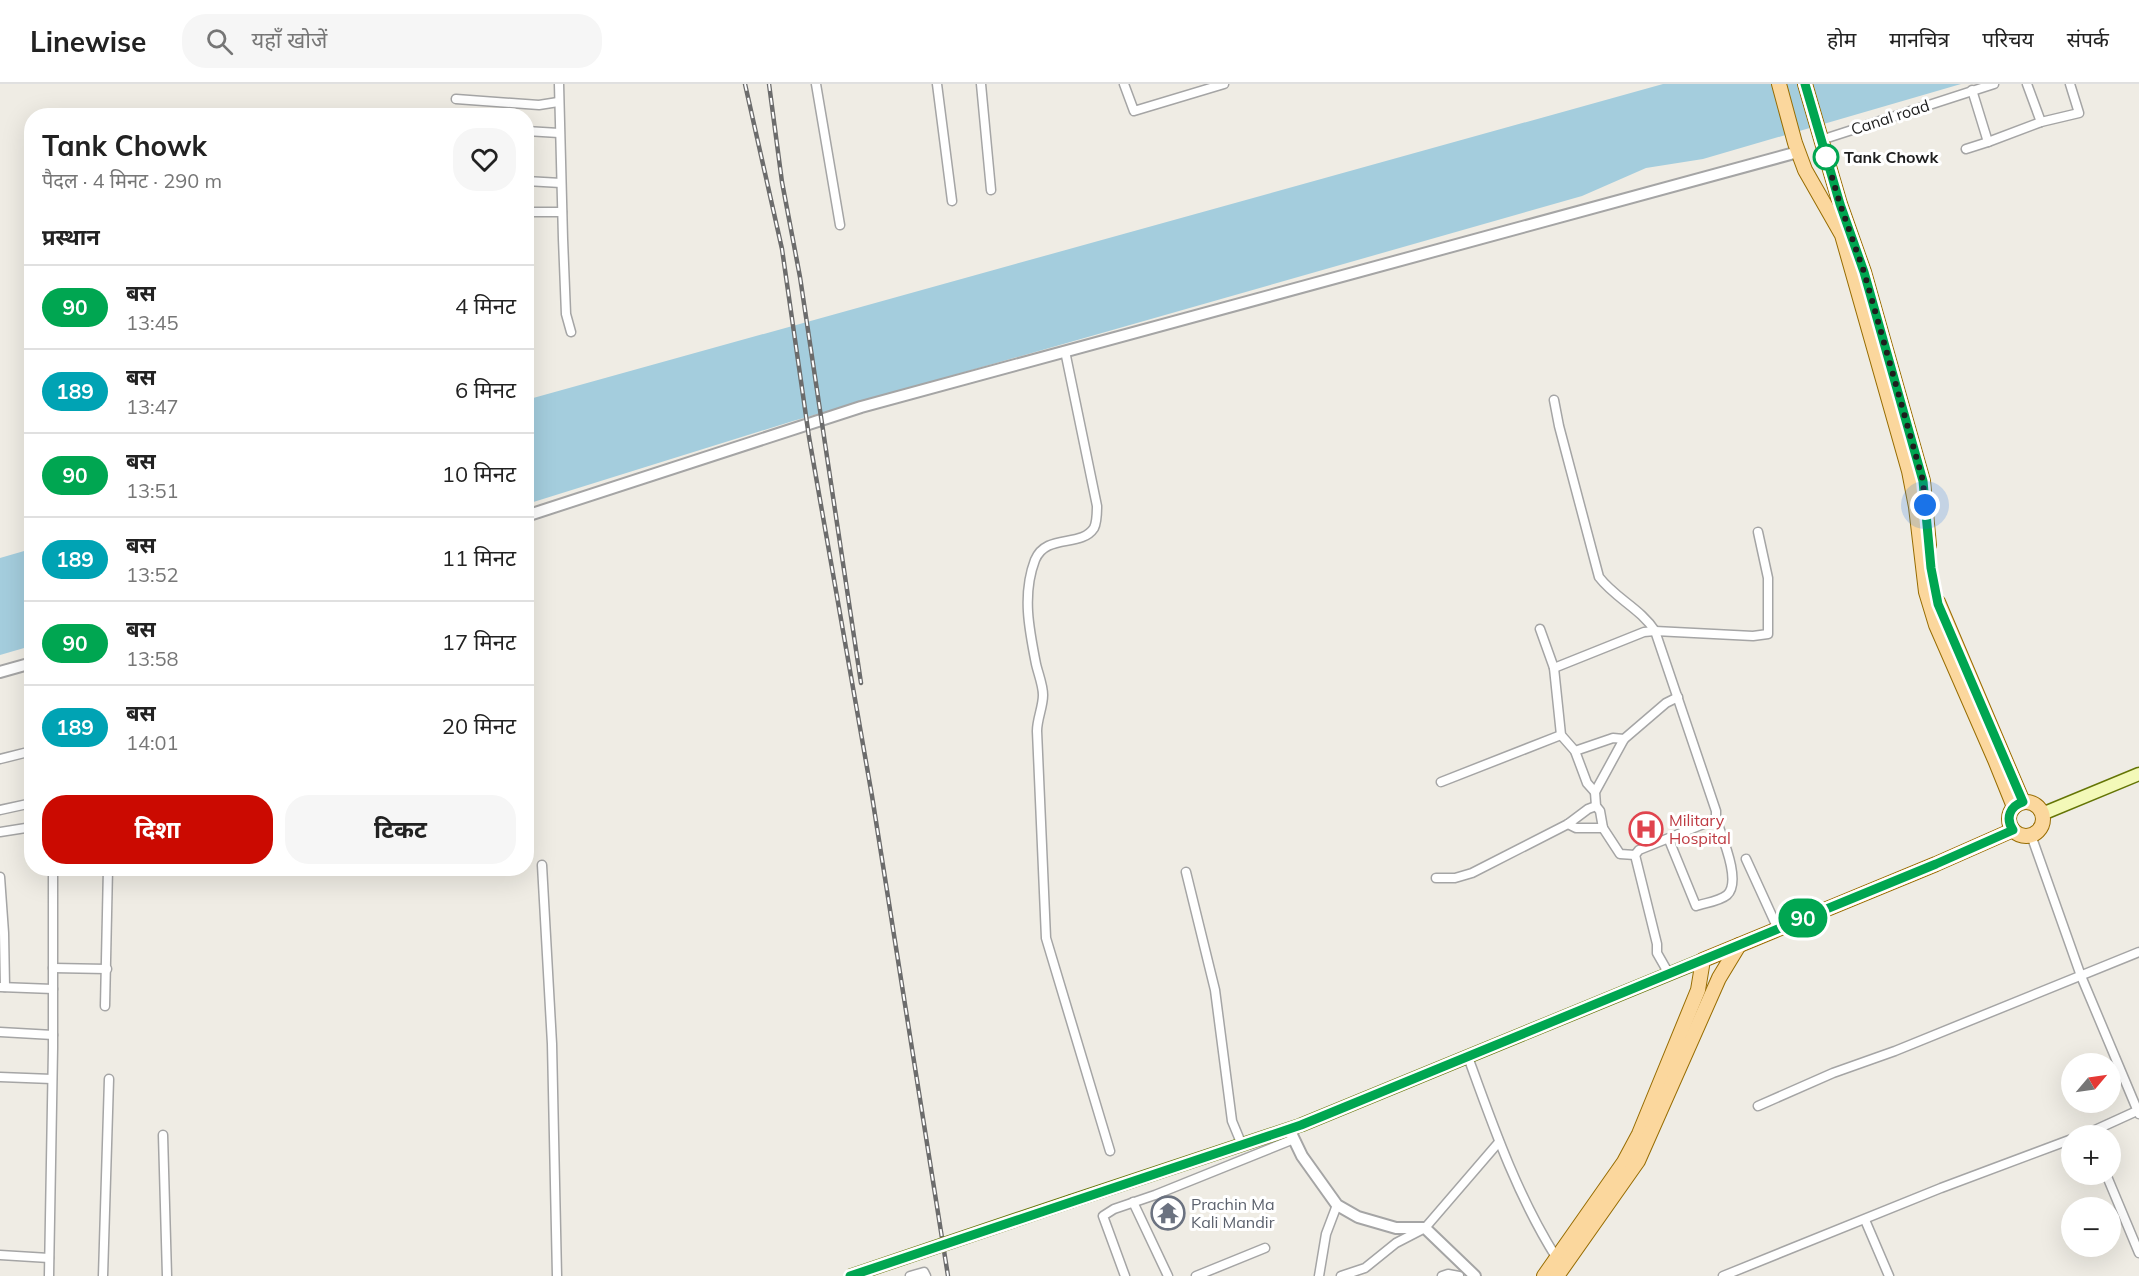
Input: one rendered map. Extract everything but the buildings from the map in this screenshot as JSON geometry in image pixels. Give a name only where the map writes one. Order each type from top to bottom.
[{"type":"main road","points":[[1779,84],[1796,147],[1805,170],[1842,235],[1909,471],[1916,507],[1926,592],[1936,625],[1995,760],[2018,804]]},
{"type":"main road","points":[[1805,84],[1840,204],[1864,272],[1923,481],[1931,568],[1938,604],[2018,804]]},
{"type":"main road","points":[[2042,814],[2139,774]]},
{"type":"main road","points":[[2018,804],[2034,804],[2042,814],[2040,828],[2031,835],[2020,835],[2013,830],[2009,822],[2009,816],[2018,804]]},
{"type":"main road","points":[[850,1276],[1242,1145],[1292,1134],[1468,1057],[2013,830]]},
{"type":"main road","points":[[1557,1276],[1638,1161],[1719,978],[1739,945]]},
{"type":"main road","points":[[1544,1276],[1624,1162],[1639,1134],[1698,990],[1703,960]]},
{"type":"street","points":[[559,84],[566,314],[571,332]]},
{"type":"street","points":[[816,84],[840,225]]},
{"type":"street","points":[[937,84],[952,201]]},
{"type":"street","points":[[981,84],[991,190]]},
{"type":"street","points":[[1124,84],[1134,111],[1197,88],[1224,84]]},
{"type":"street","name":"Canal road","points":[[1820,135],[1994,84]]},
{"type":"street","points":[[2027,84],[2041,122]]},
{"type":"street","points":[[1966,149],[2041,122],[2079,113],[2070,84]]},
{"type":"street","points":[[1972,90],[1988,142]]},
{"type":"street","points":[[456,99],[539,105],[558,102]]},
{"type":"street","points":[[534,131],[559,133]]},
{"type":"street","points":[[534,513],[861,407],[1796,147]]},
{"type":"street","points":[[534,181],[561,183]]},
{"type":"street","points":[[534,212],[562,212]]},
{"type":"street","points":[[1065,351],[1097,506],[1096,520],[1094,529],[1081,538],[1050,545],[1040,552],[1036,558],[1029,584],[1027,617],[1043,695],[1037,720],[1037,731],[1046,938],[1110,1151]]},
{"type":"street","points":[[1554,400],[1599,577],[1609,590],[1649,622],[1655,631],[1678,696],[1716,811],[1716,819],[1732,871],[1733,886],[1726,896],[1696,906],[1669,840]]},
{"type":"street","points":[[1554,668],[1644,632],[1753,636],[1768,634],[1768,578],[1758,532]]},
{"type":"street","points":[[1540,629],[1554,668],[1561,735],[1575,752],[1587,783],[1595,792]]},
{"type":"street","points":[[0,672],[24,665]]},
{"type":"street","points":[[1635,855],[1620,854],[1603,828],[1600,811],[1596,806],[1595,792],[1624,739],[1666,703],[1678,696]]},
{"type":"street","points":[[1441,782],[1561,735]]},
{"type":"street","points":[[1575,752],[1613,738],[1624,739]]},
{"type":"street","points":[[0,759],[24,753]]},
{"type":"street","points":[[0,810],[24,805]]},
{"type":"street","points":[[1436,878],[1455,878],[1472,873],[1568,825],[1588,809],[1596,806]]},
{"type":"street","points":[[1635,855],[1639,850],[1669,840],[1675,835],[1716,819]]},
{"type":"street","points":[[1568,825],[1576,828],[1603,828]]},
{"type":"street","points":[[0,832],[24,828]]},
{"type":"street","points":[[2031,835],[2081,976],[2139,1112],[2110,1125]]},
{"type":"street","points":[[1635,855],[1657,952],[1669,974]]},
{"type":"street","points":[[1746,859],[1778,929]]},
{"type":"street","points":[[542,865],[552,1044],[557,1276]]},
{"type":"street","points":[[1186,872],[1215,990],[1232,1121],[1242,1145]]},
{"type":"street","points":[[49,1276],[54,968],[53,876]]},
{"type":"street","points":[[105,1006],[108,876]]},
{"type":"street","points":[[0,877],[4,933],[3,987],[53,989]]},
{"type":"street","points":[[1758,1106],[1833,1073],[1895,1051],[2139,952]]},
{"type":"street","points":[[54,968],[107,969]]},
{"type":"street","points":[[0,1032],[53,1035]]},
{"type":"street","points":[[1468,1057],[1499,1142],[1533,1219],[1556,1257]]},
{"type":"street","points":[[0,1077],[52,1079]]},
{"type":"street","points":[[103,1276],[109,1079]]},
{"type":"street","points":[[1125,1276],[1104,1216],[1114,1209],[1292,1134],[1302,1156],[1337,1205],[1358,1217],[1396,1228],[1425,1228],[1475,1276]]},
{"type":"street","points":[[163,1135],[166,1276]]},
{"type":"street","points":[[1341,1276],[1365,1268],[1396,1243],[1425,1228],[1499,1142]]},
{"type":"street","points":[[1723,1276],[1941,1188],[2061,1143]]},
{"type":"street","points":[[2111,1185],[2139,1253]]},
{"type":"street","points":[[1133,1202],[1168,1276]]},
{"type":"street","points":[[1319,1276],[1326,1234],[1337,1205]]},
{"type":"street","points":[[1865,1220],[1889,1276]]},
{"type":"street","points":[[1196,1276],[1265,1248]]},
{"type":"street","points":[[0,1255],[49,1258]]},
{"type":"street","points":[[910,1276],[924,1272],[926,1276]]},
{"type":"street","points":[[1442,1276],[1449,1274],[1459,1276]]},
{"type":"water","points":[[1663,84],[1961,84],[1703,159],[1646,168],[1582,196],[793,421],[534,502],[534,398]]},
{"type":"water","points":[[24,551],[24,648],[0,655],[0,558]]},
{"type":"railway","points":[[745,84],[782,249],[809,437],[872,796],[948,1276]]},
{"type":"railway","points":[[769,84],[782,182],[800,277],[861,683]]},
{"type":"bus line","name":"90","points":[[850,1276],[1301,1125],[1936,864],[2013,830],[2009,822],[2010,811],[2018,803],[2023,802],[1938,604],[1931,568],[1923,481],[1864,272],[1840,204],[1805,84]]},
{"type":"place","name":"Tank Chowk","points":[[1826,157]]},
{"type":"place","name":"Military Hospital","points":[[1646,829]]},
{"type":"place","name":"Prachin Ma Kali Mandir","points":[[1168,1213]]},
{"type":"route","points":[[1826,157],[1864,272],[1923,481],[1925,505]]}]
